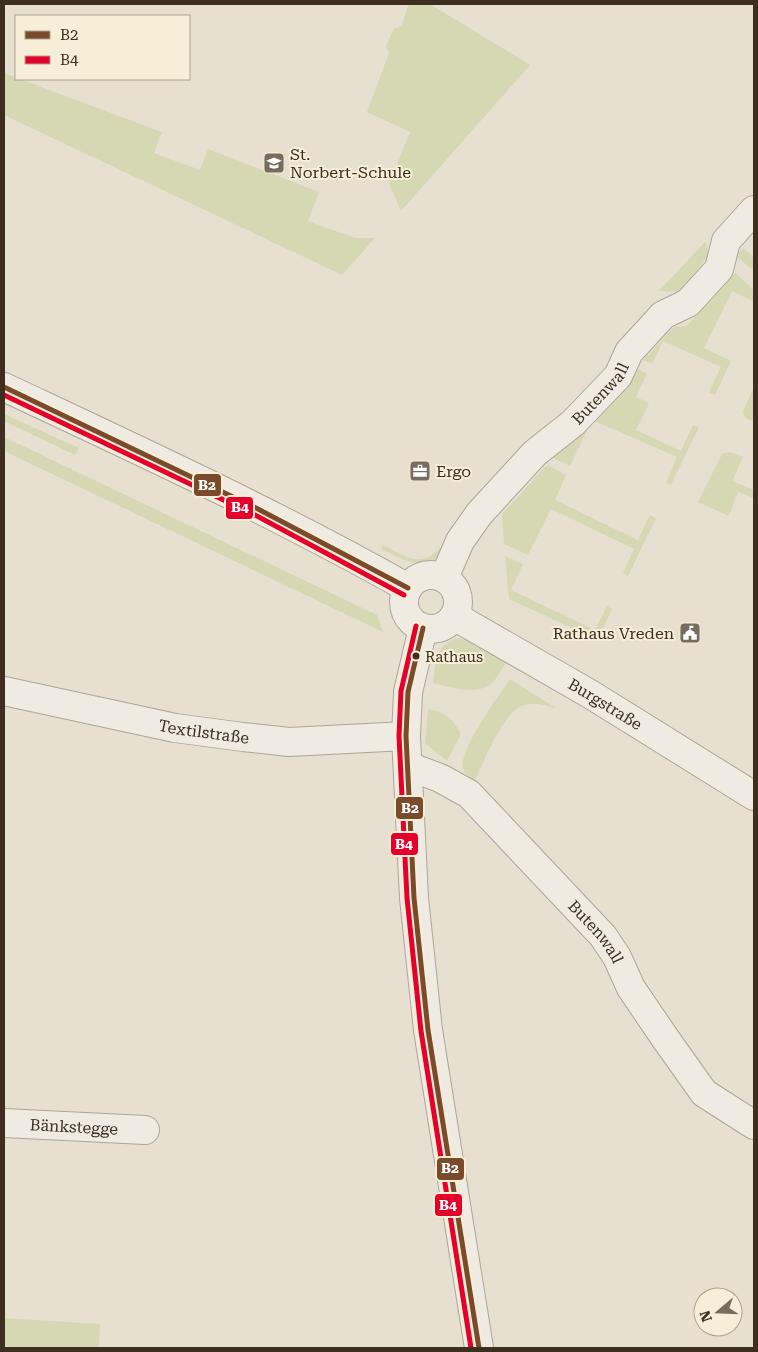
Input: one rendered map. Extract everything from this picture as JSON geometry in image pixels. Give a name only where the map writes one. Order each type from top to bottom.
[{"type":"street","name":"Butenwall","points":[[444,578],[460,541],[479,514],[536,453],[573,423],[618,376],[629,352],[663,315],[688,303],[719,269],[726,241],[754,210]]},
{"type":"street","points":[[4,387],[143,453],[355,558],[408,588]]},
{"type":"street","points":[[428,574],[444,578],[452,583],[459,599],[458,608],[449,623],[440,628],[423,628],[410,619],[406,611],[404,603],[408,588],[420,577],[428,574]]},
{"type":"street","name":"Burgstraße","points":[[454,616],[590,694],[754,796]]},
{"type":"street","points":[[423,628],[408,692],[406,736],[414,898],[428,1030],[479,1348]]},
{"type":"street","name":"Textilstraße","points":[[4,691],[175,728],[243,738],[289,742],[406,736]]},
{"type":"street","name":"Butenwall","points":[[408,766],[440,778],[469,794],[603,936],[617,957],[631,988],[704,1093],[754,1125]]},
{"type":"street","name":"Bänkstegge","points":[[4,1123],[144,1130]]},
{"type":"green space","points":[[409,4],[430,4],[530,65],[401,211],[389,184],[410,132],[367,112],[389,53],[386,46],[394,29],[401,26]]},
{"type":"green space","points":[[4,73],[15,77],[15,80],[23,80],[162,132],[154,153],[200,170],[208,149],[319,192],[308,221],[355,238],[375,238],[342,275],[4,115]]},
{"type":"green space","points":[[706,241],[709,255],[680,292],[659,291]]},
{"type":"green space","points":[[743,248],[754,257],[754,271],[736,256]]},
{"type":"green space","points":[[735,273],[754,290],[754,302],[732,291],[704,348],[731,361],[715,395],[709,392],[721,367],[663,341],[652,364],[643,360],[674,327],[687,326]]},
{"type":"green space","points":[[637,368],[647,374],[636,397],[649,403],[636,430],[681,451],[693,425],[699,427],[671,485],[666,483],[677,457],[592,420],[570,466],[553,458]]},
{"type":"green space","points":[[754,387],[754,422],[745,418],[743,411]]},
{"type":"green space","points":[[4,414],[79,448],[75,455],[4,421]]},
{"type":"green space","points":[[4,437],[377,615],[383,632],[4,451]]},
{"type":"green space","points":[[730,452],[743,457],[732,481],[754,490],[754,498],[738,492],[729,516],[698,502],[722,454]]},
{"type":"green space","points":[[547,465],[566,475],[555,500],[638,540],[650,515],[656,518],[628,576],[623,573],[634,549],[551,509],[528,555],[504,544],[502,514]]},
{"type":"green space","points":[[384,545],[413,559],[426,558],[441,547],[445,550],[430,562],[414,563],[381,549]]},
{"type":"green space","points":[[505,556],[523,564],[511,590],[595,630],[607,606],[612,609],[598,640],[509,599]]},
{"type":"green space","points":[[457,638],[465,639],[507,661],[491,684],[484,688],[470,690],[433,683],[440,650],[449,641]]},
{"type":"green space","points":[[510,679],[556,708],[537,704],[518,708],[505,721],[499,731],[475,781],[465,772],[463,759],[473,736]]},
{"type":"green space","points":[[428,709],[440,712],[448,717],[461,734],[447,761],[425,743]]},
{"type":"green space","points":[[4,1318],[100,1324],[99,1348],[4,1348]]},
{"type":"transit line","name":"B2","points":[[4,387],[258,509],[408,588]]},
{"type":"transit line","name":"B4","points":[[4,395],[255,515],[404,595]]},
{"type":"transit line","name":"B4","points":[[416,626],[401,691],[399,736],[407,898],[421,1031],[471,1348]]},
{"type":"transit line","name":"B2","points":[[423,628],[408,692],[406,736],[414,898],[428,1030],[479,1348]]},
{"type":"place","name":"St. Norbert-Schule","points":[[274,163]]},
{"type":"place","name":"Ergo","points":[[420,471]]},
{"type":"place","name":"Rathaus Vreden","points":[[690,633]]},
{"type":"place","name":"Rathaus","points":[[416,656]]}]
